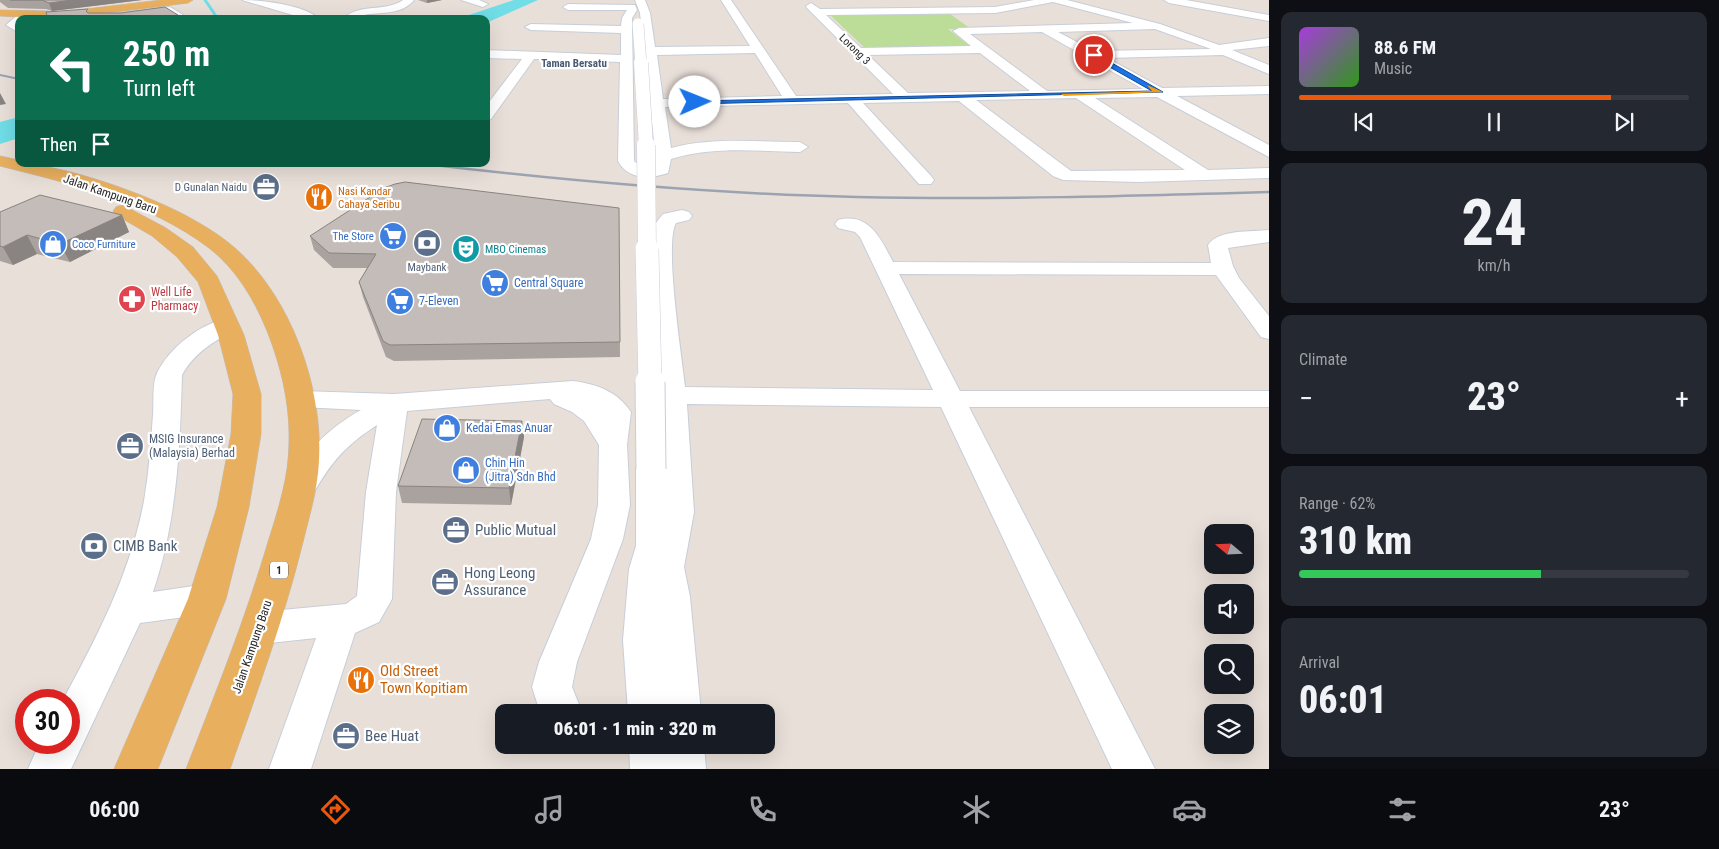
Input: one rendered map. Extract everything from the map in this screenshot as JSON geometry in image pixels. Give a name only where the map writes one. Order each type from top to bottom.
[{"type":"main road","points":[[65,15],[184,0]]},
{"type":"main road","points":[[0,13],[15,18]]},
{"type":"main road","points":[[71,15],[83,13]]},
{"type":"main road","points":[[0,19],[15,20]]},
{"type":"main road","name":"Jalan Kampung Baru","points":[[4,167],[138,218],[185,252],[209,281],[228,325],[247,394],[246,434],[233,507],[207,599],[136,769]]},
{"type":"main road","name":"Jalan Kampung Baru","points":[[4,167],[136,200],[191,227],[218,244],[240,264],[260,291],[276,322],[291,363],[302,399],[304,459],[299,494],[281,563],[260,628],[208,769]]},
{"type":"street","points":[[248,0],[305,15]]},
{"type":"street","points":[[354,15],[367,9],[398,9],[410,0]]},
{"type":"street","points":[[466,0],[483,4]]},
{"type":"street","points":[[726,0],[792,100]]},
{"type":"street","name":"Lorong 3","points":[[805,0],[905,98]]},
{"type":"street","points":[[890,0],[905,11]]},
{"type":"street","points":[[968,0],[985,10]]},
{"type":"street","points":[[817,12],[1008,9],[1051,0]]},
{"type":"street","points":[[1055,0],[1156,26],[1269,70]]},
{"type":"street","points":[[1169,0],[1269,18]]},
{"type":"street","points":[[568,7],[635,12]]},
{"type":"street","points":[[129,15],[170,10],[178,15]]},
{"type":"street","points":[[531,27],[635,12]]},
{"type":"street","points":[[635,12],[651,51],[663,148],[663,166],[658,171],[639,171],[627,164],[628,59],[635,12]]},
{"type":"street","points":[[635,12],[645,112],[647,329],[651,469],[680,704]]},
{"type":"street","points":[[0,24],[15,21]]},
{"type":"street","points":[[1044,95],[959,31],[1156,26]]},
{"type":"street","points":[[1046,30],[1269,152]]},
{"type":"street","points":[[1094,55],[1223,51],[1269,42]]},
{"type":"street","points":[[651,51],[758,49]]},
{"type":"street","points":[[858,52],[981,49]]},
{"type":"street","points":[[490,54],[628,59]]},
{"type":"street","points":[[490,111],[531,55]]},
{"type":"street","points":[[1006,81],[1026,81]]},
{"type":"street","points":[[890,83],[910,83]]},
{"type":"street","points":[[658,103],[1269,90]]},
{"type":"street","points":[[490,93],[504,94]]},
{"type":"street","points":[[1079,94],[1204,175]]},
{"type":"street","points":[[963,96],[1058,172],[1069,176],[1082,178],[1269,173]]},
{"type":"street","points":[[852,99],[925,180]]},
{"type":"street","points":[[663,148],[678,151],[698,148],[800,147]]},
{"type":"street","points":[[660,704],[664,570],[678,512],[673,395],[663,299],[662,239],[665,224],[670,218],[682,216]]},
{"type":"street","points":[[846,224],[866,230],[953,399],[1134,769]]},
{"type":"street","points":[[1269,236],[1228,240],[1218,245],[1217,254],[1223,270],[1269,332]]},
{"type":"street","points":[[886,268],[1223,270]]},
{"type":"street","points":[[80,708],[129,610],[144,570],[161,496],[169,375],[176,361],[190,347],[228,325]]},
{"type":"street","points":[[302,399],[394,403],[550,392],[579,403],[591,411],[613,445],[614,505],[607,539],[558,662],[552,687],[557,704]]},
{"type":"street","points":[[673,395],[953,399],[1269,399]]},
{"type":"street","points":[[299,494],[310,468],[330,444],[394,403]]},
{"type":"street","points":[[260,628],[352,619],[366,611],[374,599],[381,492],[394,403]]},
{"type":"street","points":[[647,704],[642,640],[646,569],[664,570]]},
{"type":"street","points":[[129,610],[207,599]]},
{"type":"street","points":[[290,769],[341,620]]},
{"type":"street","points":[[49,769],[56,754]]},
{"type":"street","points":[[650,754],[651,769]]},
{"type":"street","points":[[684,754],[685,769]]},
{"type":"green space","points":[[946,11],[971,29],[948,29],[971,47],[866,49],[828,13]]},
{"type":"water","points":[[514,0],[538,0],[490,21],[490,15],[469,15]]},
{"type":"water","points":[[15,118],[15,139],[0,144],[0,122]]},
{"type":"building","points":[[42,0],[72,0],[49,3]]},
{"type":"building","points":[[165,7],[178,15],[47,15],[46,12],[88,9],[86,11],[88,13],[121,13]]},
{"type":"building","name":"Central Square","points":[[405,182],[619,208],[620,342],[390,345],[383,341],[359,282],[376,254],[329,253],[310,236],[384,188]]},
{"type":"building","points":[[40,195],[122,215],[60,244],[27,235],[3,247],[0,246],[0,212]]},
{"type":"building","name":"Chin Hin (Jitra) Sdn Bhd","points":[[422,419],[522,421],[509,488],[398,486]]},
{"type":"waterway","points":[[205,0],[215,15]]},
{"type":"railway","points":[[0,75],[15,78]]},
{"type":"railway","points":[[452,167],[640,186],[803,195],[1011,198],[1269,192]]},
{"type":"slow traffic","points":[[1064,94],[1160,92],[1149,86]]},
{"type":"place","name":"D Gunalan Naidu","points":[[266,187]]},
{"type":"place","name":"Nasi Kandar Cahaya Seribu","points":[[319,197]]},
{"type":"place","name":"The Store","points":[[393,236]]},
{"type":"place","name":"Maybank","points":[[427,243]]},
{"type":"place","name":"Coco Furniture","points":[[53,244]]},
{"type":"place","name":"MBO Cinemas","points":[[466,249]]},
{"type":"place","name":"Central Square","points":[[495,283]]},
{"type":"place","name":"Well Life Pharmacy","points":[[132,299]]},
{"type":"place","name":"7-Eleven","points":[[400,301]]},
{"type":"place","name":"Kedai Emas Anuar","points":[[447,428]]},
{"type":"place","name":"MSIG Insurance (Malaysia) Berhad","points":[[130,446]]},
{"type":"place","name":"Chin Hin (Jitra) Sdn Bhd","points":[[466,470]]},
{"type":"place","name":"Public Mutual","points":[[456,530]]},
{"type":"place","name":"CIMB Bank","points":[[94,546]]},
{"type":"place","name":"Hong Leong Assurance","points":[[445,582]]},
{"type":"place","name":"Old Street Town Kopitiam","points":[[361,680]]},
{"type":"place","name":"Bee Huat","points":[[346,736]]},
{"type":"district","name":"Taman Bersatu","points":[[574,63]]},
{"type":"route","points":[[695,102],[1160,92],[1094,55]]}]
